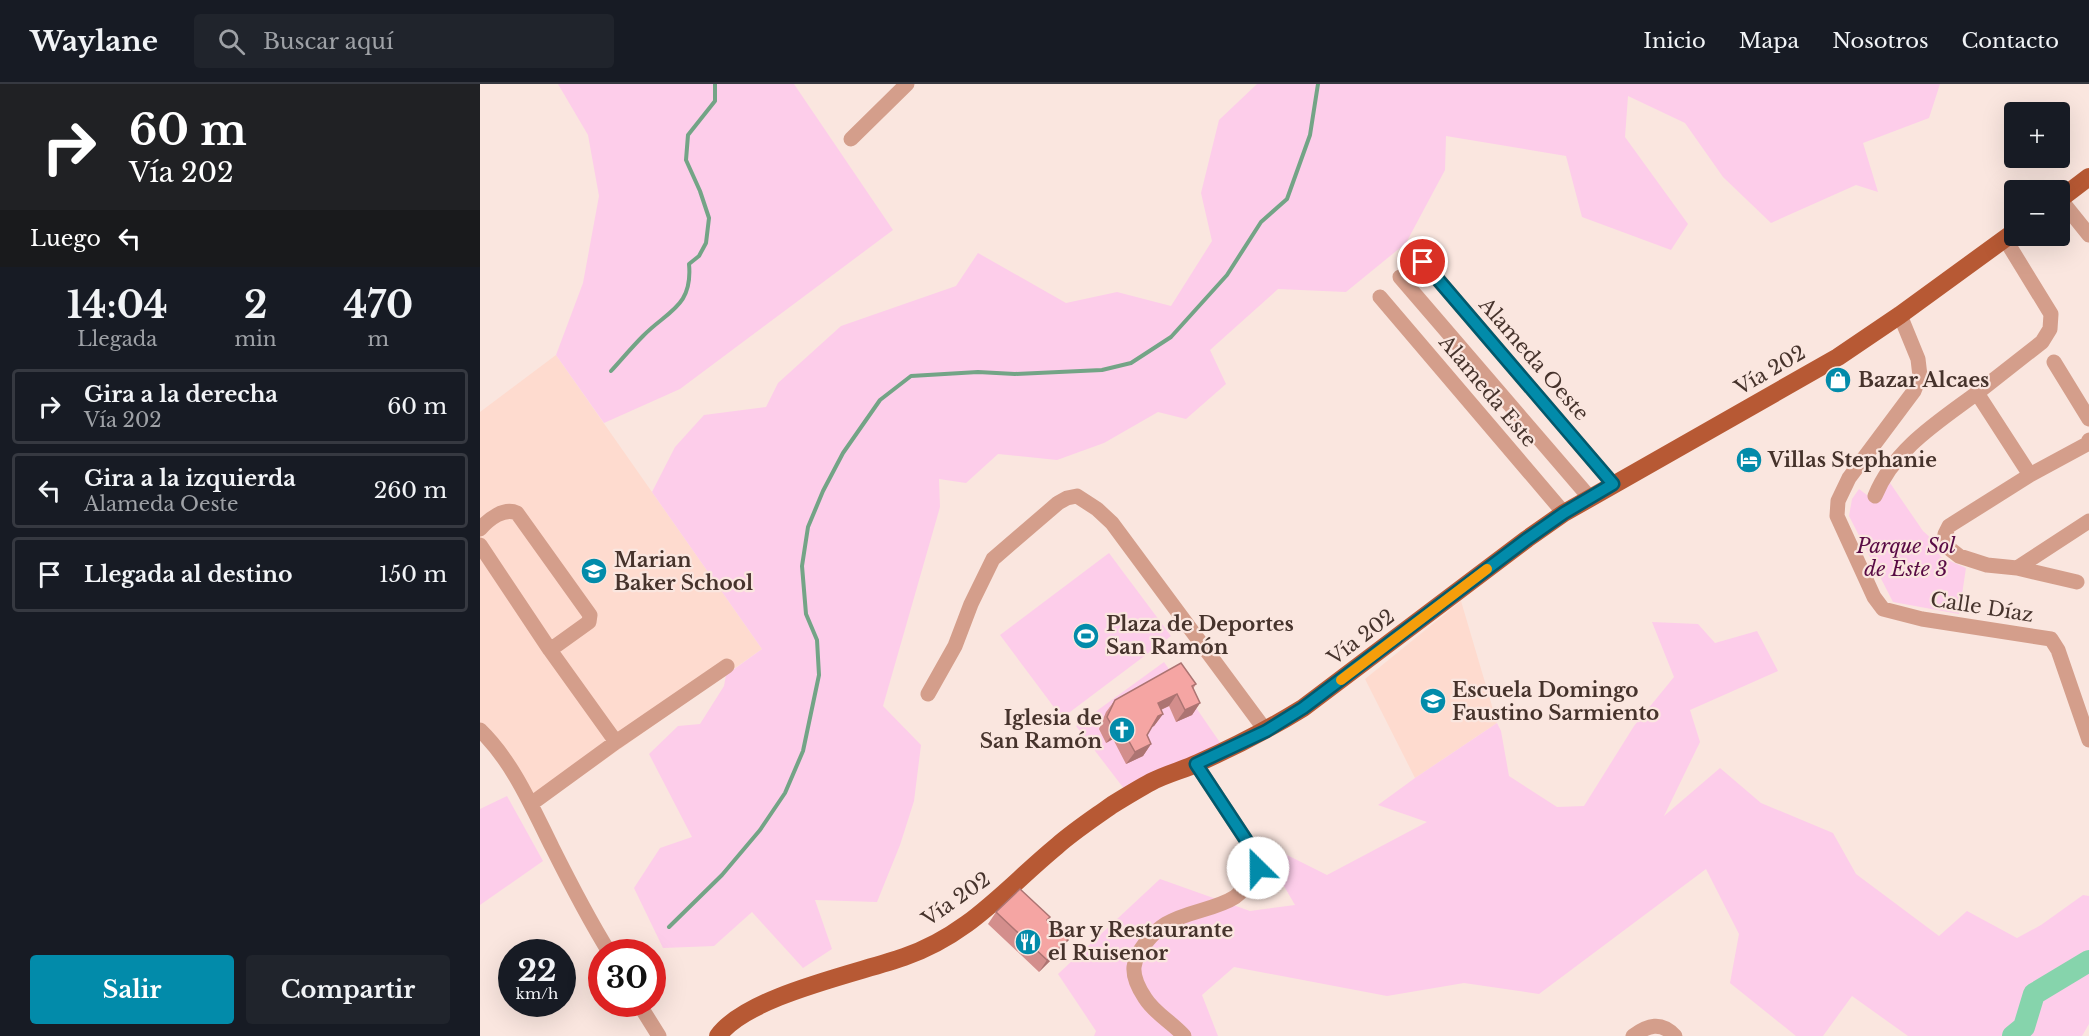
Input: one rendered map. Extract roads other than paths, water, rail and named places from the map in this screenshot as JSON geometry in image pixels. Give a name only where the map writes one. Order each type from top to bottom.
[{"type":"main road","points":[[2070,191],[2089,177]]},
{"type":"main road","name":"Vía 202","points":[[718,1036],[733,1020],[754,1008],[783,996],[906,956],[952,935],[987,909],[1058,845],[1112,806],[1152,782],[1266,731],[1318,697],[1564,513],[1829,362],[1900,315],[2004,240]]},
{"type":"street","points":[[850,139],[891,90],[907,84]]},
{"type":"street","points":[[2070,211],[2089,235]]},
{"type":"street","points":[[1875,496],[1883,478],[1922,434],[2042,342],[2050,329],[2051,314],[2015,246]]},
{"type":"street","name":"Alameda Oeste","points":[[1423,262],[1613,484]]},
{"type":"street","points":[[1400,277],[1590,498]]},
{"type":"street","name":"Alameda Este","points":[[1380,297],[1564,513]]},
{"type":"street","name":"Calle Díaz","points":[[1900,315],[1918,359],[1920,376],[1914,391],[1849,478],[1838,501],[1837,516],[1874,597],[1882,609],[1922,619],[2051,639],[2058,651],[2089,740]]},
{"type":"street","points":[[2054,363],[2089,419]]},
{"type":"street","points":[[1977,393],[2030,475]]},
{"type":"street","points":[[2078,582],[2017,568],[1988,565],[1959,556],[1945,542],[1945,534],[1949,526],[2030,475],[2087,444],[2089,440]]},
{"type":"street","points":[[928,694],[955,646],[971,604],[993,559],[1058,503],[1077,496],[1097,509],[1112,524],[1266,731]]},
{"type":"street","points":[[480,529],[499,514],[511,510],[517,513],[591,615],[589,622],[550,650]]},
{"type":"street","points":[[2017,568],[2089,520]]},
{"type":"street","points":[[480,545],[550,650],[616,742]]},
{"type":"street","points":[[531,804],[727,666]]},
{"type":"street","points":[[480,730],[490,739],[516,777],[601,939]]},
{"type":"street","points":[[1184,1036],[1153,1010],[1143,995],[1136,982],[1134,968],[1139,953],[1153,934],[1167,923],[1235,897],[1251,882],[1258,868],[1252,849],[1196,764]]},
{"type":"street","points":[[648,1017],[660,1036]]},
{"type":"street","points":[[1633,1036],[1644,1027],[1656,1025],[1669,1029],[1675,1036]]},
{"type":"waterway","points":[[611,371],[643,336],[683,299],[687,290],[689,264],[699,256],[706,243],[709,218],[686,160],[688,135],[715,101],[715,84]]},
{"type":"waterway","points":[[669,927],[722,875],[760,830],[785,793],[803,751],[819,675],[817,640],[806,614],[802,566],[808,527],[823,491],[843,453],[880,400],[911,376],[978,372],[1015,374],[1102,370],[1131,363],[1171,337],[1227,275],[1261,222],[1287,199],[1310,135],[1318,84]]},
{"type":"waterway","points":[[2013,1036],[2024,1027],[2034,994],[2089,961]]},
{"type":"place","name":"Bazar Alcaes","points":[[1838,380]]},
{"type":"place","name":"Villas Stephanie","points":[[1749,460]]},
{"type":"place","name":"Marian Baker School","points":[[594,571]]},
{"type":"place","name":"Plaza de Deportes San Ramón","points":[[1086,636]]},
{"type":"place","name":"Escuela Domingo Faustino Sarmiento","points":[[1433,701]]},
{"type":"place","name":"Iglesia de San Ramón","points":[[1122,730]]},
{"type":"place","name":"Bar y Restaurante el Ruisenor","points":[[1028,942]]},
{"type":"park label","name":"Parque Sol de Este 3","points":[[1906,558]]}]
